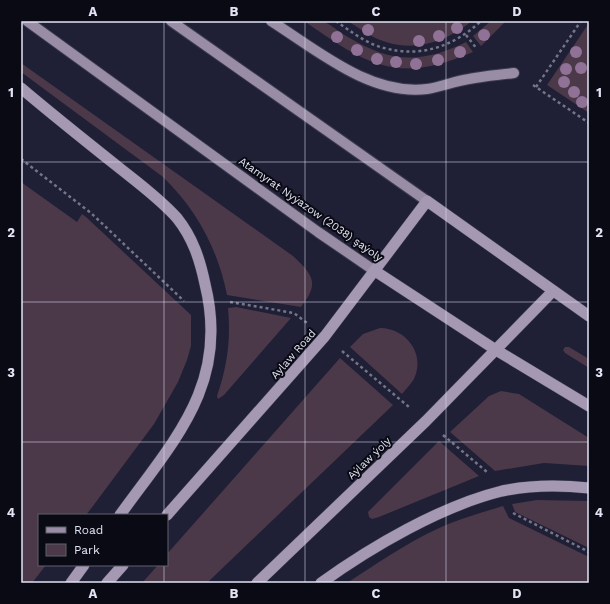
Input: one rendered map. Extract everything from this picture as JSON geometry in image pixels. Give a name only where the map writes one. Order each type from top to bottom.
[{"type":"highway","points":[[21,88],[156,197],[176,218],[192,239],[201,266],[210,303],[211,350],[203,387],[185,425],[121,514]]},
{"type":"highway","name":"Aylaw Road","points":[[168,514],[325,336],[428,201]]},
{"type":"highway","points":[[428,201],[589,316]]},
{"type":"highway","name":"Atamyrat Nyýazow (2038) şaýoly","points":[[375,271],[496,350],[589,406]]},
{"type":"highway","name":"Aýlaw ýoly","points":[[257,583],[426,421],[553,291]]},
{"type":"highway","points":[[321,583],[377,546],[431,518],[502,491],[536,486],[568,486],[589,488]]},
{"type":"highway","points":[[71,583],[83,566]]},
{"type":"highway","points":[[107,583],[122,566]]},
{"type":"main road","name":"Atamyrat Nyýazow (2038) şaýoly","points":[[27,21],[318,232],[375,271]]},
{"type":"main road","points":[[171,21],[428,201]]},
{"type":"main road","points":[[272,21],[345,68],[373,81],[396,87],[427,89],[470,78],[514,73]]},
{"type":"path","points":[[336,21],[373,44],[384,48],[405,52],[432,49],[446,45],[466,35],[481,21]]},
{"type":"path","points":[[581,21],[535,86],[589,123]]},
{"type":"path","points":[[466,35],[478,49]]},
{"type":"path","points":[[21,160],[91,213],[187,304],[236,301],[294,313],[325,336],[492,475],[513,513],[589,552]]},
{"type":"green space","points":[[304,21],[323,21],[364,46],[392,56],[406,58],[420,57],[435,54],[466,42],[473,52],[447,62],[423,67],[403,68],[384,65],[365,59],[346,49]]},
{"type":"green space","points":[[348,21],[472,21],[453,34],[442,39],[431,43],[409,46],[397,45],[376,38]]},
{"type":"green space","points":[[491,21],[506,21],[481,46],[473,36]]},
{"type":"green space","points":[[589,23],[589,113],[547,85]]},
{"type":"green space","points":[[21,63],[293,256],[309,274],[312,280],[311,292],[301,307],[227,295],[218,262],[204,231],[186,202],[175,189],[163,177],[21,72]]},
{"type":"green space","points":[[21,182],[77,222],[82,214],[86,217],[191,315],[191,346],[178,382],[154,424],[87,514],[38,514],[38,566],[45,566],[32,583],[21,583]]},
{"type":"green space","points":[[236,307],[291,318],[224,395],[218,399],[217,396],[227,353],[229,331],[228,308]]},
{"type":"green space","points":[[380,328],[398,332],[411,344],[415,352],[417,370],[414,379],[402,394],[350,347],[363,334]]},
{"type":"green space","points":[[565,347],[569,347],[589,359],[589,368],[565,353],[563,350]]},
{"type":"green space","points":[[340,358],[393,405],[207,583],[142,583],[157,566],[168,566],[168,553]]},
{"type":"green space","points":[[501,391],[519,394],[589,438],[589,466],[544,463],[495,471],[450,432],[489,396]]},
{"type":"green space","points":[[439,441],[479,476],[379,517],[372,519],[369,517],[368,512]]},
{"type":"green space","points":[[537,500],[589,501],[589,548],[515,512],[512,504]]},
{"type":"green space","points":[[503,506],[509,518],[589,557],[589,583],[347,583],[391,554],[437,529],[470,516]]}]
